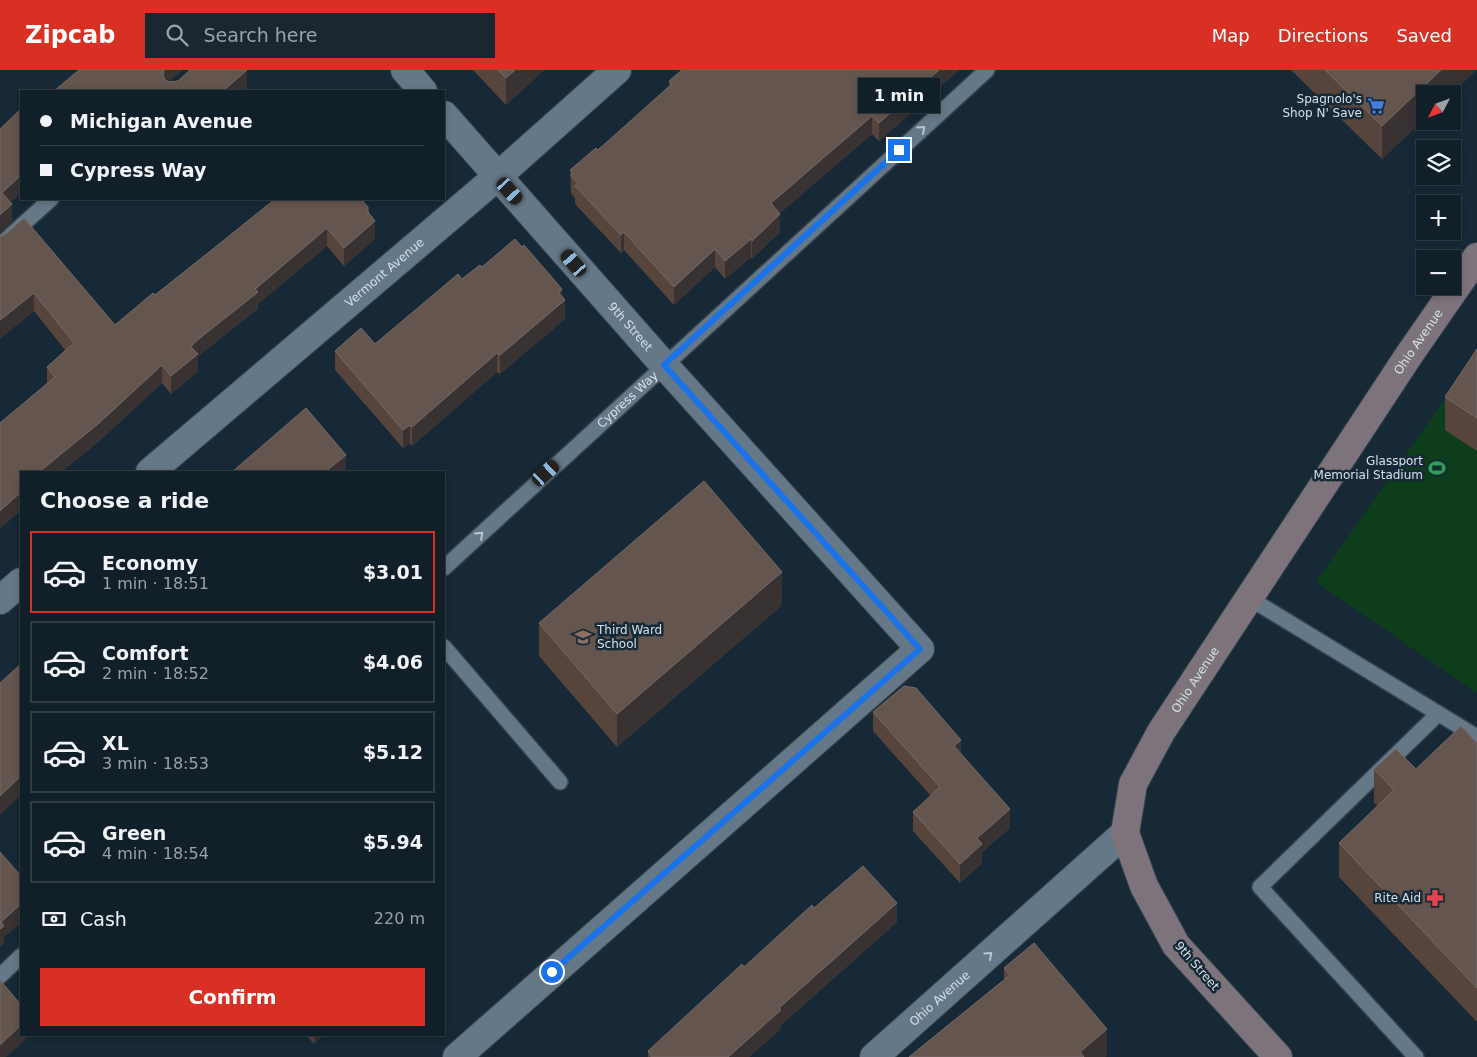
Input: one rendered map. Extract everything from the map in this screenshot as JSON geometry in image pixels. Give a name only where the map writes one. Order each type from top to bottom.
[{"type":"main road","name":"Ohio Avenue","points":[[1125,833],[1133,784],[1161,732],[1408,355],[1477,257]]},
{"type":"main road","name":"9th Street","points":[[1125,833],[1144,886],[1176,945],[1268,1053]]},
{"type":"street","points":[[404,70],[422,90]]},
{"type":"street","name":"Vermont Avenue","points":[[151,471],[498,176],[617,70]]},
{"type":"street","name":"9th Street","points":[[445,116],[664,365],[920,649],[457,1057]]},
{"type":"street","points":[[0,600],[20,583]]},
{"type":"street","name":"Ohio Avenue","points":[[874,1057],[1125,833]]},
{"type":"lane","name":"Cypress Way","points":[[445,567],[987,70]]},
{"type":"lane","points":[[0,245],[51,200]]},
{"type":"lane","points":[[1249,598],[1477,737]]},
{"type":"lane","points":[[445,647],[560,782]]},
{"type":"lane","points":[[1416,1057],[1260,887],[1438,714]]},
{"type":"lane","points":[[9,973],[20,957]]},
{"type":"green space","name":"Glassport Memorial Stadium","points":[[1477,354],[1477,693],[1316,582]]},
{"type":"building","points":[[79,70],[164,70],[165,80],[169,82],[178,81],[190,70],[247,70],[224,90],[55,90]]},
{"type":"building","points":[[498,70],[515,70],[506,78]]},
{"type":"building","points":[[682,70],[939,70],[879,123],[872,116],[771,203],[780,214],[752,241],[751,239],[725,261],[715,249],[674,287],[624,232],[621,235],[575,186],[578,184],[571,175],[573,173],[570,170],[596,148],[598,150],[672,84],[669,81]]},
{"type":"building","points":[[1325,70],[1441,70],[1425,85],[1416,85],[1416,94],[1382,126]]},
{"type":"building","points":[[20,110],[20,176],[2,193],[12,204],[0,215],[0,129]]},
{"type":"building","points":[[274,200],[362,200],[375,221],[344,248],[327,228],[255,289],[258,292],[195,342],[191,347],[198,354],[171,376],[162,365],[98,424],[40,471],[20,471],[20,493],[0,511],[0,423],[55,377],[47,367],[74,343],[34,293],[0,320],[0,236],[6,234],[24,218],[115,325],[153,293],[155,295]]},
{"type":"building","points":[[515,239],[522,247],[524,245],[562,289],[559,293],[565,300],[500,355],[497,353],[412,427],[410,425],[403,430],[335,351],[361,328],[375,344],[458,274],[462,279],[480,265],[482,267]]},
{"type":"building","points":[[1477,349],[1477,418],[1445,397]]},
{"type":"building","points":[[306,408],[346,455],[326,471],[233,471]]},
{"type":"building","points":[[704,481],[782,572],[617,714],[539,623]]},
{"type":"building","points":[[20,665],[20,777],[0,796],[0,683]]},
{"type":"building","points":[[904,686],[916,688],[961,740],[954,746],[1010,809],[977,838],[982,844],[960,864],[913,812],[940,787],[873,712]]},
{"type":"building","points":[[1461,726],[1477,743],[1477,988],[1339,843],[1394,790],[1374,769],[1396,749],[1416,769]]},
{"type":"building","points":[[0,852],[20,875],[20,905],[1,922],[4,926],[0,929]]},
{"type":"building","points":[[863,866],[897,903],[779,1008],[781,1010],[728,1057],[651,1057],[648,1051],[742,964],[744,967],[812,905],[814,908]]},
{"type":"building","points":[[1034,943],[1107,1029],[1080,1052],[1084,1057],[909,1057],[1010,975],[1004,968]]},
{"type":"building","points":[[0,980],[20,1004],[20,1026],[0,1045]]},
{"type":"place","name":"Spagnolo's Shop N' Save","points":[[1376,106]]},
{"type":"place","name":"Glassport Memorial Stadium","points":[[1437,468]]},
{"type":"place","name":"Third Ward School","points":[[583,637]]},
{"type":"place","name":"Rite Aid","points":[[1435,898]]},
{"type":"route","points":[[552,972],[920,649],[664,365],[899,150]]}]
